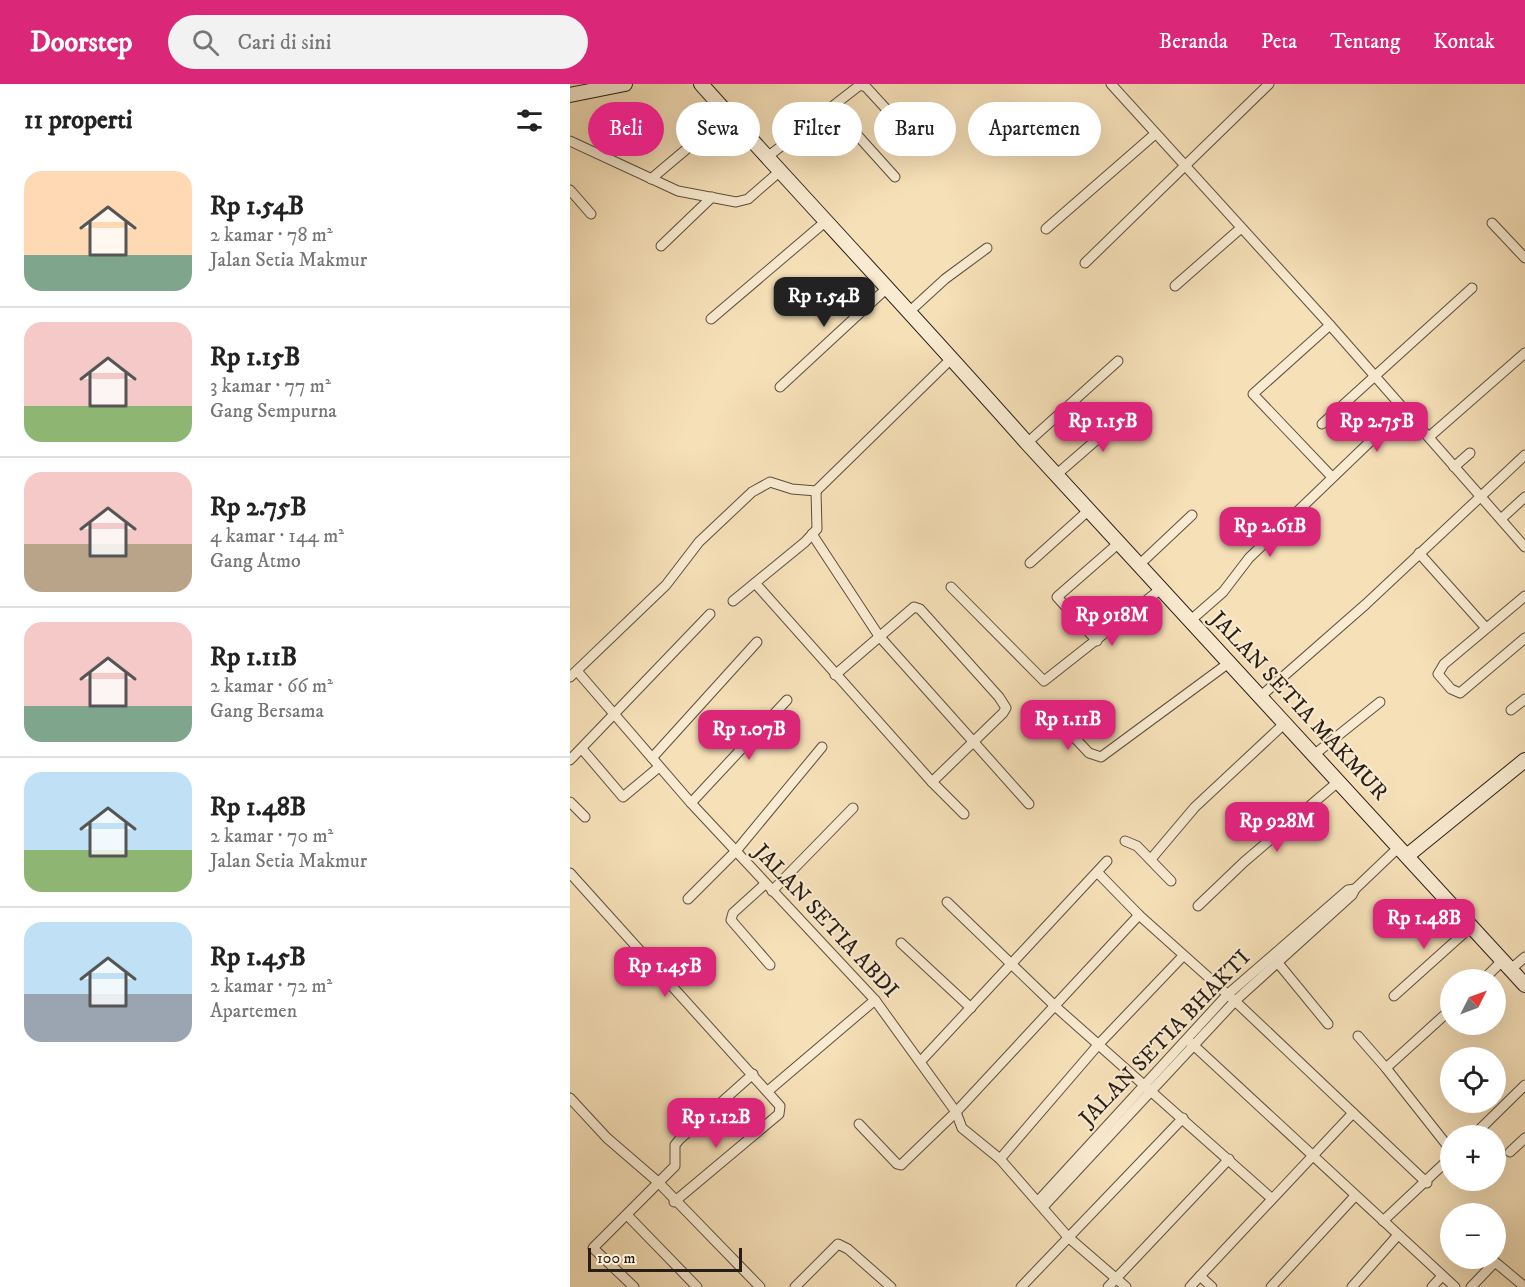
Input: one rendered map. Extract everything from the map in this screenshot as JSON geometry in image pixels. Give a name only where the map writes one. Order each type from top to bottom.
[{"type":"main road","points":[[570,95],[581,88],[624,84]]},
{"type":"main road","name":"JALAN SETIA MAKMUR","points":[[701,84],[717,102]]},
{"type":"main road","name":"JALAN SETIA MAKMUR","points":[[760,151],[1525,985]]},
{"type":"main road","points":[[1404,851],[1525,760]]},
{"type":"street","points":[[1111,84],[1330,325],[1525,547]]},
{"type":"street","points":[[1085,263],[1269,84]]},
{"type":"street","points":[[839,102],[863,85],[879,102]]},
{"type":"street","points":[[1046,229],[1155,134]]},
{"type":"street","points":[[862,140],[895,177]]},
{"type":"street","points":[[570,141],[678,191],[736,202],[748,199],[779,172]]},
{"type":"street","points":[[766,158],[772,153]]},
{"type":"street","points":[[651,179],[678,156]]},
{"type":"street","points":[[570,190],[591,214]]},
{"type":"street","points":[[661,246],[712,197]]},
{"type":"street","points":[[711,319],[825,222]]},
{"type":"street","points":[[1492,223],[1525,258]]},
{"type":"street","points":[[1175,286],[1241,228]]},
{"type":"street","points":[[909,312],[945,279],[987,248]]},
{"type":"street","points":[[780,387],[887,288]]},
{"type":"street","points":[[1322,424],[1472,288]]},
{"type":"street","points":[[1330,325],[1252,394],[1332,477]]},
{"type":"street","points":[[1429,437],[1525,353]]},
{"type":"street","points":[[573,674],[666,585],[699,542],[752,492],[770,482],[792,489],[816,491],[952,358]]},
{"type":"street","points":[[1027,443],[1118,361]]},
{"type":"street","points":[[1056,475],[1132,409]]},
{"type":"street","points":[[1191,620],[1223,592],[1249,558],[1404,409]]},
{"type":"street","points":[[1454,467],[1470,453]]},
{"type":"street","points":[[1262,696],[1525,455]]},
{"type":"street","points":[[733,601],[812,534],[818,520],[816,491]]},
{"type":"street","points":[[1500,519],[1525,497]]},
{"type":"street","points":[[1030,563],[1089,510]]},
{"type":"street","points":[[1140,564],[1192,515]]},
{"type":"street","points":[[812,534],[879,636],[972,743],[1029,804]]},
{"type":"street","points":[[1097,641],[1057,597],[1120,542]]},
{"type":"street","points":[[1419,553],[1486,628]]},
{"type":"street","points":[[755,583],[835,675],[964,814]]},
{"type":"street","points":[[951,587],[1044,681],[1162,588]]},
{"type":"street","points":[[1525,596],[1440,669],[1438,674],[1457,692],[1470,685],[1525,638]]},
{"type":"street","points":[[835,675],[909,610],[914,607],[920,609],[999,697],[1006,708],[932,782]]},
{"type":"street","points":[[570,760],[710,614]]},
{"type":"street","points":[[652,758],[757,642]]},
{"type":"street","points":[[1055,717],[1089,753],[1098,757],[1117,747],[1181,696],[1230,662]]},
{"type":"street","name":"JALAN SETIA ABDI","points":[[573,674],[615,715],[691,803],[875,1000],[956,1112],[962,1128],[1000,1159],[1041,1203],[1068,1237],[1126,1287]]},
{"type":"street","points":[[1511,710],[1525,699]]},
{"type":"street","points":[[691,803],[788,700]]},
{"type":"street","points":[[1315,754],[1380,702]]},
{"type":"street","points":[[1151,859],[1195,807],[1285,723]]},
{"type":"street","points":[[688,899],[736,851],[822,747]]},
{"type":"street","points":[[582,749],[623,797],[659,767]]},
{"type":"street","points":[[1198,906],[1244,862],[1339,781]]},
{"type":"street","points":[[570,802],[585,817]]},
{"type":"street","points":[[770,965],[731,920],[734,914],[768,887],[853,808]]},
{"type":"street","points":[[1125,841],[1137,846],[1172,881]]},
{"type":"street","name":"JALAN SETIA BHAKTI","points":[[1041,1203],[1231,998],[1301,936],[1352,895],[1355,888],[1404,851]]},
{"type":"street","points":[[921,1061],[1107,861]]},
{"type":"street","points":[[570,873],[780,1106],[779,1114],[674,1202]]},
{"type":"street","points":[[1098,873],[1139,915],[1231,998],[1426,1183]]},
{"type":"street","points":[[946,902],[1098,1045],[1271,1198]]},
{"type":"street","points":[[859,1124],[897,1164],[901,1165],[956,1112],[1139,915]]},
{"type":"street","points":[[1394,996],[1472,926]]},
{"type":"street","name":"JALAN SETIA BHAKTI","points":[[1231,998],[1278,963],[1301,936]]},
{"type":"street","points":[[900,944],[971,1008]]},
{"type":"street","points":[[1000,1159],[1098,1045],[1184,956]]},
{"type":"street","points":[[1501,969],[1525,957]]},
{"type":"street","points":[[1278,963],[1328,1024]]},
{"type":"street","points":[[768,1091],[875,1000]]},
{"type":"street","points":[[1386,1068],[1440,1019]]},
{"type":"street","points":[[1358,1036],[1440,1136]]},
{"type":"street","points":[[1190,1042],[1455,1287]]},
{"type":"street","points":[[634,1287],[593,1248],[675,1166],[675,1145],[679,1140],[753,1074]]},
{"type":"street","points":[[1484,1125],[1525,1085]]},
{"type":"street","points":[[570,1098],[607,1138],[658,1182],[674,1202],[758,1286]]},
{"type":"street","points":[[1190,1287],[1353,1113]]},
{"type":"street","points":[[1021,1287],[1183,1118]]},
{"type":"street","points":[[1510,1152],[1525,1138]]},
{"type":"street","points":[[1108,1287],[1229,1159]]},
{"type":"street","points":[[1383,1221],[1440,1168]]},
{"type":"street","points":[[1271,1287],[1355,1196]]},
{"type":"street","points":[[627,1215],[697,1287]]},
{"type":"street","points":[[1352,1287],[1398,1235]]},
{"type":"street","points":[[795,1287],[838,1244],[884,1285]]},
{"type":"street","points":[[1471,1287],[1495,1262],[1525,1287]]},
{"type":"street","points":[[1200,1276],[1212,1287]]},
{"type":"street","points":[[1432,1287],[1442,1276]]}]
